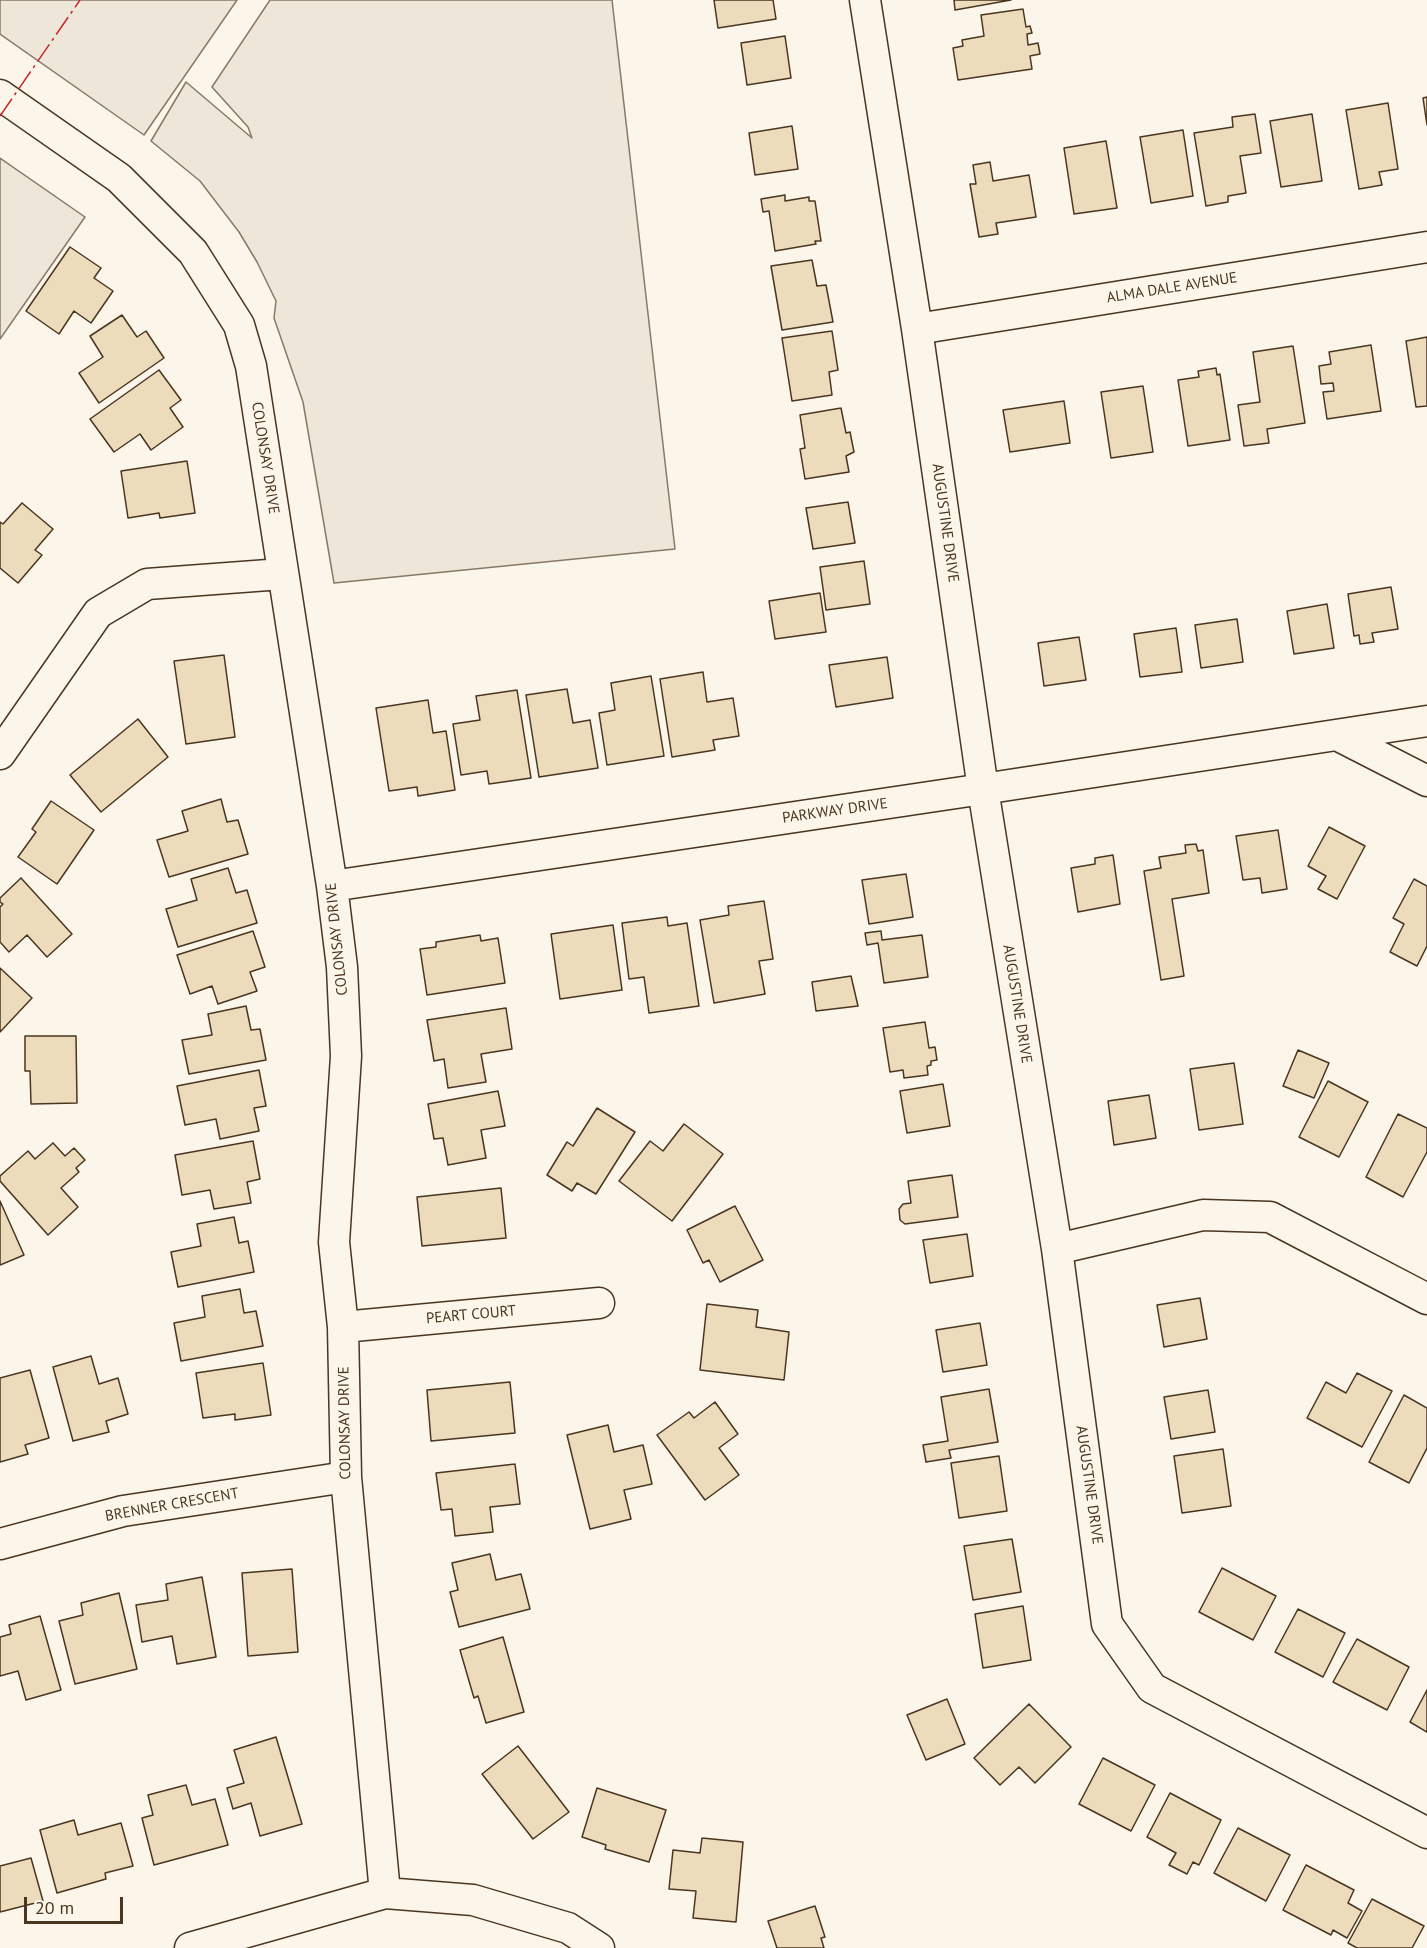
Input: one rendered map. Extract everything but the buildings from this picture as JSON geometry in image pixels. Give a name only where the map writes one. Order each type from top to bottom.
[{"type":"street","name":"AUGUSTINE DRIVE","points":[[865,0],[917,329],[983,789],[1057,1249],[1107,1624],[1152,1688],[1427,1833]]},
{"type":"street","name":"COLONSAY DRIVE","points":[[0,95],[119,178],[193,252],[239,326],[251,366],[332,885],[342,966],[346,1056],[334,1242],[343,1327],[346,1477],[385,1893]]},
{"type":"street","name":"ALMA DALE AVENUE","points":[[917,329],[1427,247]]},
{"type":"street","points":[[0,754],[98,613],[147,584],[282,574]]},
{"type":"street","name":"PARKWAY DRIVE","points":[[332,885],[1427,721]]},
{"type":"street","points":[[1337,735],[1427,781]]},
{"type":"street","points":[[1057,1249],[1203,1215],[1270,1217],[1427,1299]]},
{"type":"street","name":"PEART COURT","points":[[343,1327],[599,1303]]},
{"type":"street","name":"BRENNER CRESCENT","points":[[0,1544],[123,1511],[346,1477]]},
{"type":"street","points":[[194,1947],[385,1893],[473,1900],[568,1928],[598,1948]]},
{"type":"shaded area","points":[[0,0],[237,0],[144,135],[0,34]]},
{"type":"shaded area","points":[[270,0],[612,0],[675,549],[334,583],[303,402],[274,318],[276,301],[239,232],[200,181],[151,141],[186,82],[252,138],[248,127],[212,87]]},
{"type":"shaded area","points":[[0,158],[85,217],[0,339]]},
{"type":"power","points":[[0,116],[80,0]]}]
